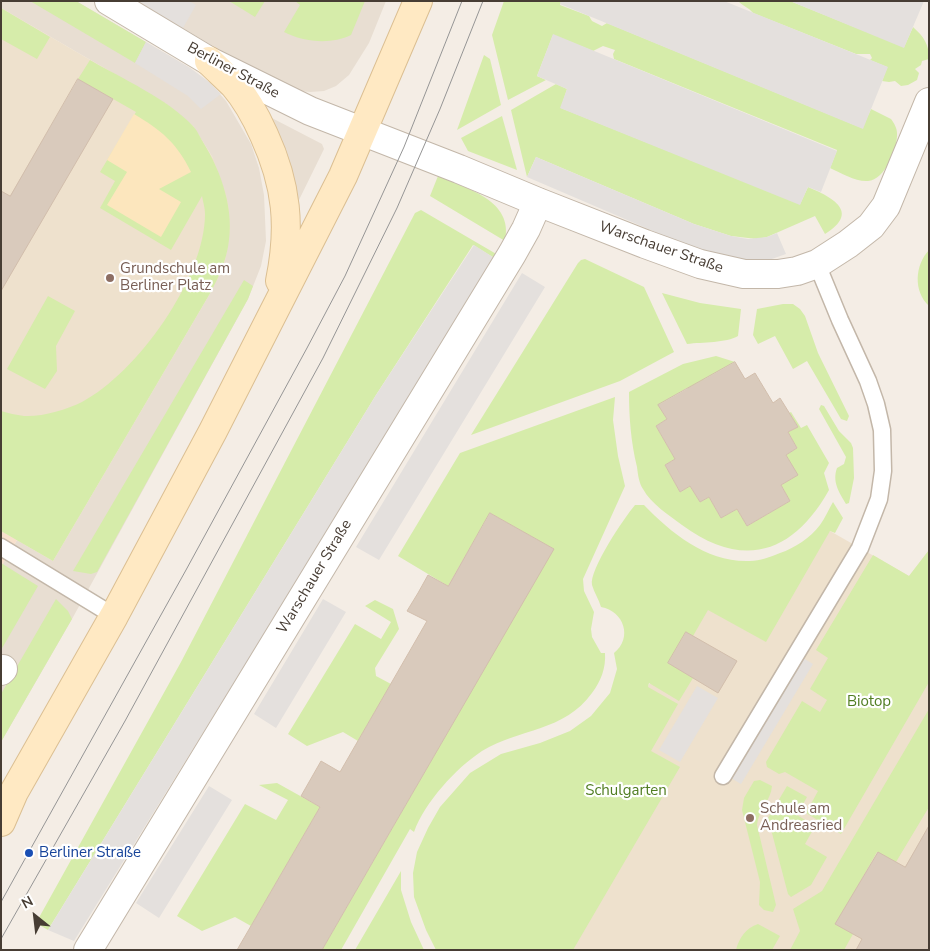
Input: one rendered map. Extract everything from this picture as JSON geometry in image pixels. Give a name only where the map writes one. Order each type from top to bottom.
[{"type":"street","name":"Berliner Straße","points":[[108,1],[209,61],[310,111],[362,132]]},
{"type":"street","points":[[1,822],[8,800],[114,616],[213,431],[343,176],[418,1]]},
{"type":"street","points":[[209,61],[234,86],[254,113],[277,167],[287,220],[286,254],[274,309]]},
{"type":"street","name":"Warschauer Straße","points":[[362,132],[459,169],[628,238],[700,264],[744,274],[778,274],[817,264],[871,226],[886,206],[926,119]]},
{"type":"street","name":"Warschauer Straße","points":[[88,950],[512,254],[538,202]]},
{"type":"lane","points":[[723,776],[860,548],[879,499],[883,471],[882,430],[876,404],[868,380],[817,264]]},
{"type":"lane","points":[[1,547],[114,616]]},
{"type":"shaded area","points":[[1,1],[76,1],[190,68],[210,83],[226,101],[251,144],[259,168],[264,195],[266,241],[261,266],[248,299],[72,619],[1,742],[1,567],[17,540],[53,561],[212,290],[213,158],[193,126],[166,104],[1,8]]},
{"type":"shaded area","points":[[138,1],[386,1],[369,43],[349,75],[336,86],[324,91],[310,92],[300,91],[261,75]]},
{"type":"shaded area","points":[[138,1],[189,1],[196,5],[183,28]]},
{"type":"shaded area","points":[[561,1],[724,1],[888,67],[863,129],[560,4]]},
{"type":"shaded area","points":[[790,1],[924,1],[904,48]]},
{"type":"shaded area","name":"Grundschule am Berliner Platz","points":[[1,8],[166,104],[193,126],[213,158],[226,194],[229,210],[230,229],[224,266],[212,290],[53,561],[1,531]]},
{"type":"shaded area","points":[[553,34],[837,151],[821,192],[808,187],[800,205],[560,108],[567,89],[537,76]]},
{"type":"shaded area","points":[[146,42],[190,68],[221,94],[201,109],[188,96],[135,63]]},
{"type":"shaded area","points":[[268,116],[322,144],[324,149],[298,202]]},
{"type":"shaded area","points":[[536,157],[694,224],[731,236],[748,239],[767,237],[777,233],[786,254],[769,260],[747,261],[688,246],[527,177]]},
{"type":"shaded area","points":[[474,245],[496,259],[74,941],[48,930],[376,395]]},
{"type":"shaded area","points":[[522,273],[545,287],[379,560],[356,547]]},
{"type":"shaded area","points":[[1,531],[17,540],[1,567]]},
{"type":"shaded area","name":"Schule am Andreasried","points":[[830,531],[909,576],[929,550],[929,950],[494,950],[699,599]]},
{"type":"shaded area","points":[[323,599],[346,612],[276,728],[254,714]]},
{"type":"shaded area","points":[[803,658],[813,664],[741,784],[731,778]]},
{"type":"shaded area","points":[[697,686],[718,698],[680,762],[659,750]]},
{"type":"shaded area","points":[[209,786],[232,800],[159,918],[136,903]]},
{"type":"green space","points":[[30,1],[76,1],[146,42],[135,63]]},
{"type":"green space","points":[[229,1],[265,1],[255,17]]},
{"type":"green space","points":[[295,1],[365,1],[351,35],[335,40],[317,41],[300,38],[284,32],[300,5]]},
{"type":"green space","points":[[504,1],[561,1],[560,5],[589,16],[592,21],[602,26],[607,23],[862,128],[871,109],[891,119],[895,126],[897,139],[893,155],[885,169],[874,179],[863,181],[854,179],[830,168],[837,150],[614,59],[613,54],[615,50],[603,46],[593,51],[553,35],[537,76],[546,80],[508,100],[492,35]]},
{"type":"green space","points":[[738,1],[790,1],[904,47],[913,27],[925,41],[929,59],[922,61],[921,65],[915,69],[919,73],[917,80],[908,85],[901,86],[895,81],[882,81],[887,67],[870,60],[872,58],[870,54],[856,54],[753,13]]},
{"type":"green space","points":[[1,8],[50,37],[37,59],[1,39]]},
{"type":"green space","points":[[484,55],[490,59],[501,105],[457,130]]},
{"type":"green space","points":[[90,60],[158,98],[183,116],[194,128],[210,154],[221,179],[228,206],[230,233],[225,258],[212,290],[53,561],[1,531],[1,411],[21,416],[31,416],[69,408],[103,388],[124,369],[145,347],[181,294],[194,266],[202,239],[205,214],[202,196],[171,250],[100,208],[115,181],[100,172],[136,112],[78,79]]},
{"type":"green space","points":[[556,84],[567,89],[561,108],[800,204],[808,187],[833,200],[842,212],[841,219],[836,226],[825,234],[815,216],[767,237],[757,239],[731,236],[694,224],[536,157],[527,177],[511,110]]},
{"type":"green space","points":[[502,116],[517,170],[468,151],[461,138]]},
{"type":"green space","points":[[438,176],[474,191],[495,206],[502,215],[506,227],[505,241],[430,196]]},
{"type":"green space","points":[[421,210],[498,255],[496,259],[473,245],[376,395],[48,930],[36,923],[181,662],[415,213]]},
{"type":"green space","points":[[929,250],[929,306],[920,293],[918,278],[921,263]]},
{"type":"green space","points":[[585,259],[644,287],[674,352],[620,381],[471,435],[578,263]]},
{"type":"green space","points":[[244,280],[253,286],[248,299],[97,572],[91,574],[73,571]]},
{"type":"green space","points":[[662,293],[700,303],[741,309],[738,336],[721,341],[687,344]]},
{"type":"green space","points":[[48,296],[75,311],[56,346],[57,371],[45,389],[7,369]]},
{"type":"green space","points":[[793,304],[805,316],[818,353],[849,416],[847,421],[841,419],[807,361],[793,369],[775,336],[758,344],[753,335],[757,309]]},
{"type":"green space","points":[[716,356],[735,362],[705,379],[691,395],[687,388],[659,405],[667,419],[656,426],[675,459],[665,465],[680,492],[690,486],[700,502],[709,497],[721,518],[737,509],[747,526],[790,501],[781,485],[797,475],[786,455],[797,448],[788,432],[798,427],[789,413],[791,412],[801,428],[807,425],[829,463],[824,473],[829,490],[815,512],[799,529],[783,541],[765,548],[746,551],[726,548],[704,539],[655,504],[646,494],[639,479],[633,448],[629,392],[683,364]]},
{"type":"green space","points":[[615,397],[613,420],[618,456],[625,486],[583,579],[584,591],[594,612],[591,629],[592,637],[601,653],[605,653],[604,669],[598,684],[581,706],[568,715],[541,728],[511,738],[482,751],[452,776],[433,798],[414,832],[410,829],[341,950],[322,950],[553,549],[490,513],[448,586],[398,556],[460,453]]},
{"type":"green space","points":[[821,405],[824,406],[839,431],[851,443],[853,448],[854,478],[849,503],[846,504],[837,487],[835,478],[837,468],[844,464],[846,457],[819,409]]},
{"type":"green space","name":"Schulgarten","points":[[833,502],[843,518],[835,533],[830,531],[766,642],[708,610],[693,636],[686,632],[668,663],[693,678],[679,701],[649,683],[648,687],[678,704],[651,751],[680,767],[573,950],[436,950],[426,930],[414,897],[413,873],[417,852],[440,807],[470,773],[501,754],[540,743],[570,731],[591,716],[610,693],[617,669],[614,653],[620,647],[623,640],[623,626],[615,614],[601,607],[592,585],[601,557],[635,505],[644,505],[666,526],[705,552],[735,560],[750,561],[772,556],[802,542],[820,525]]},
{"type":"green space","name":"Biotop","points":[[929,550],[929,682],[841,834],[806,813],[818,791],[785,772],[779,774],[767,767],[766,762],[802,701],[820,712],[827,700],[810,689],[828,658],[816,650],[873,555],[909,576]]},
{"type":"green space","points":[[1,563],[38,586],[1,650]]},
{"type":"green space","points":[[56,599],[68,611],[72,619],[1,742],[1,694]]},
{"type":"green space","points":[[375,600],[393,609],[399,629],[375,668],[376,676],[391,684],[358,741],[343,732],[307,746],[288,734],[355,624],[381,639],[391,622],[365,606]]},
{"type":"green space","points":[[929,709],[929,807],[896,862],[877,852],[836,924],[853,934],[844,950],[790,950],[800,931],[793,909],[822,891]]},
{"type":"green space","points":[[760,780],[772,786],[757,825],[776,905],[773,912],[764,910],[759,905],[760,882],[742,810],[744,798],[754,781]]},
{"type":"green space","points":[[277,783],[320,807],[251,926],[235,917],[202,931],[177,916],[245,804],[276,820],[288,800],[259,785]]},
{"type":"green space","points":[[787,786],[807,797],[797,815],[815,826],[805,844],[827,857],[811,885],[791,897],[788,894],[768,818]]},
{"type":"green space","points":[[401,871],[401,890],[411,922],[424,950],[355,950]]},
{"type":"green space","points":[[758,924],[780,936],[772,950],[736,950],[744,934]]},
{"type":"sand","points":[[134,114],[160,132],[174,145],[191,172],[159,189],[181,202],[161,237],[107,205],[127,172],[107,160]]},
{"type":"building","points":[[78,79],[113,99],[1,291],[1,191],[10,196]]},
{"type":"building","points":[[735,362],[745,379],[755,373],[773,403],[780,398],[798,427],[788,432],[797,448],[786,455],[798,475],[781,485],[790,501],[747,526],[737,509],[721,518],[709,497],[700,502],[690,486],[680,492],[665,465],[675,459],[656,426],[667,419],[658,405]]},
{"type":"building","points":[[490,513],[554,549],[322,950],[237,950],[320,807],[301,796],[321,761],[340,772],[427,621],[407,611],[428,575],[448,586]]},
{"type":"building","points":[[686,632],[737,661],[718,693],[668,663]]},
{"type":"building","points":[[929,826],[929,950],[856,950],[862,939],[835,924],[878,852],[905,867]]},
{"type":"tram line","points":[[1,902],[186,570],[345,276],[404,147],[462,1]]},
{"type":"tram line","points":[[1,939],[125,721],[323,358],[397,208],[440,109],[483,1]]},
{"type":"place","name":"Grundschule am Berliner Platz","points":[[110,278]]},
{"type":"place","name":"Schule am Andreasried","points":[[750,818]]},
{"type":"place","name":"Berliner Straße","points":[[29,853]]}]
